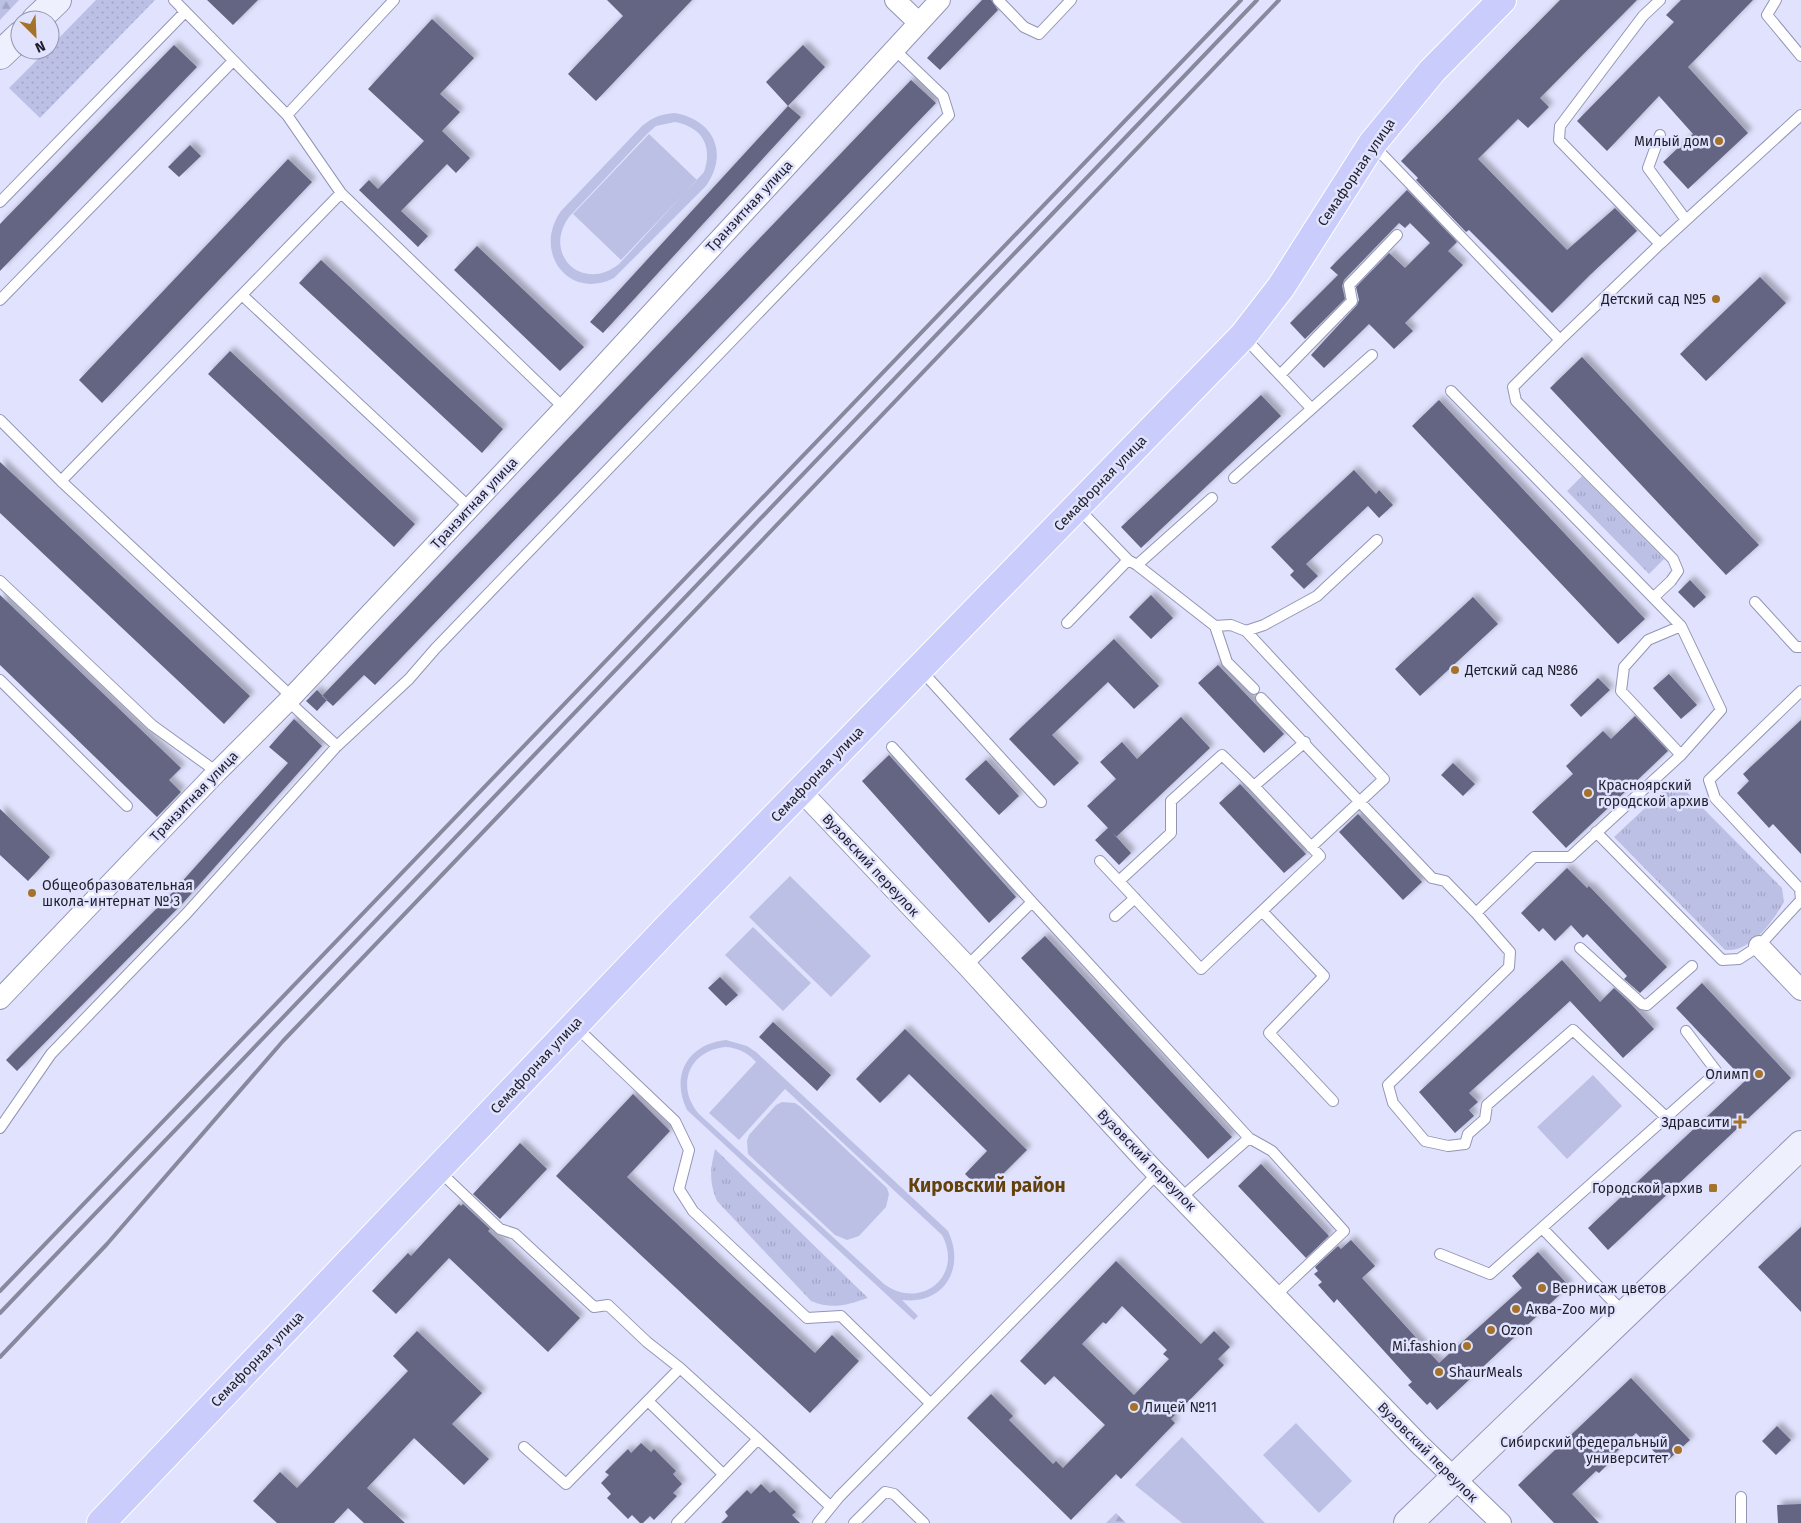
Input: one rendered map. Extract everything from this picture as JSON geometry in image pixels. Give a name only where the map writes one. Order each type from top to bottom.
[{"type":"highway","name":"Семафорная улица","points":[[101,1523],[574,1025],[1243,336],[1281,287],[1372,144],[1432,71],[1502,0]]},
{"type":"street","points":[[46,10],[57,0]]},
{"type":"street","points":[[895,0],[918,22]]},
{"type":"street","name":"Транзитная улица","points":[[0,999],[217,772],[290,699],[564,408],[940,0]]},
{"type":"street","points":[[0,55],[10,46]]},
{"type":"street","name":"Вузовский переулок","points":[[801,791],[967,966],[1158,1173],[1412,1437],[1501,1523]]},
{"type":"street","points":[[1759,946],[1801,990]]},
{"type":"street","points":[[1408,1523],[1801,1145]]},
{"type":"lane","points":[[174,0],[287,115],[341,193],[564,408]]},
{"type":"lane","points":[[287,115],[394,0]]},
{"type":"lane","points":[[998,0],[1024,27],[1039,34],[1071,0]]},
{"type":"lane","points":[[1660,0],[1643,16],[1560,126],[1560,140],[1660,244]]},
{"type":"lane","points":[[1776,0],[1767,15],[1801,56]]},
{"type":"lane","points":[[0,202],[185,12]]},
{"type":"lane","points":[[0,1128],[51,1054],[187,913],[337,746],[408,679],[435,648],[948,115],[943,96],[894,49]]},
{"type":"lane","points":[[0,300],[233,61]]},
{"type":"lane","points":[[1654,597],[1671,581],[1678,571],[1673,559],[1516,401],[1513,387],[1660,244],[1801,115]]},
{"type":"lane","points":[[1660,136],[1648,168],[1686,220]]},
{"type":"lane","points":[[1372,144],[1560,340]]},
{"type":"lane","points":[[61,481],[341,193]]},
{"type":"lane","points":[[1280,375],[1352,301],[1349,285],[1398,235]]},
{"type":"lane","points":[[242,295],[469,507]]},
{"type":"lane","points":[[1243,336],[1311,408]]},
{"type":"lane","points":[[1234,478],[1372,355]]},
{"type":"lane","points":[[1451,391],[1681,626],[1721,710],[1681,755],[1570,857],[1534,858],[1476,913]]},
{"type":"lane","points":[[0,420],[337,746]]},
{"type":"lane","points":[[1137,565],[1212,498]]},
{"type":"lane","points":[[1076,507],[1128,560],[1215,626],[1227,662],[1254,690]]},
{"type":"lane","points":[[1246,631],[1264,625],[1317,596],[1377,540]]},
{"type":"lane","points":[[1067,623],[1128,560]]},
{"type":"lane","points":[[0,581],[152,725],[217,772]]},
{"type":"lane","points":[[1755,602],[1796,647],[1801,648]]},
{"type":"lane","points":[[1215,626],[1231,625],[1246,631],[1384,779],[1311,847]]},
{"type":"lane","points":[[1681,626],[1648,640],[1624,667],[1622,691],[1681,755]]},
{"type":"lane","points":[[920,668],[1040,802]]},
{"type":"lane","points":[[0,680],[127,806]]},
{"type":"lane","points":[[1596,832],[1722,960],[1739,959],[1759,946],[1801,900],[1800,889],[1715,798],[1709,780],[1801,691]]},
{"type":"lane","points":[[1261,698],[1432,878],[1445,881],[1510,952],[1509,967],[1388,1085],[1393,1103],[1425,1141],[1448,1146],[1465,1144],[1468,1134],[1485,1119],[1487,1105],[1573,1030],[1666,1116]]},
{"type":"lane","points":[[1254,786],[1304,742]]},
{"type":"lane","points":[[892,747],[1249,1138],[1272,1151],[1344,1231],[1276,1295]]},
{"type":"lane","points":[[1100,861],[1201,968],[1320,856],[1222,755],[1171,801],[1171,833],[1119,881]]},
{"type":"lane","points":[[1115,916],[1135,898]]},
{"type":"lane","points":[[967,966],[1032,902]]},
{"type":"lane","points":[[1262,911],[1324,976],[1269,1033],[1333,1101]]},
{"type":"lane","points":[[1580,948],[1642,1004],[1648,1005],[1692,966]]},
{"type":"lane","points":[[574,1025],[675,1121],[689,1150],[679,1189],[693,1210],[807,1318],[841,1316],[930,1403]]},
{"type":"lane","points":[[1440,1254],[1490,1274],[1717,1072],[1686,1031]]},
{"type":"lane","points":[[1182,1197],[1249,1138]]},
{"type":"lane","points":[[437,1170],[500,1229],[516,1234],[594,1307],[608,1305],[646,1342],[680,1368],[830,1506]]},
{"type":"lane","points":[[818,1523],[830,1506],[930,1403],[1158,1173]]},
{"type":"lane","points":[[1542,1228],[1626,1314]]},
{"type":"lane","points":[[524,1447],[566,1484],[680,1368]]},
{"type":"lane","points":[[648,1401],[723,1474]]},
{"type":"lane","points":[[677,1523],[758,1439]]},
{"type":"lane","points":[[854,1523],[885,1492],[894,1494],[924,1523]]},
{"type":"lane","points":[[1741,1497],[1741,1523]]},
{"type":"green space","points":[[0,0],[19,0],[0,20]]},
{"type":"green space","points":[[96,0],[155,0],[40,118],[9,88],[37,60],[60,60],[60,37]]},
{"type":"green space","points":[[670,113],[688,117],[700,123],[708,130],[714,140],[717,150],[716,162],[713,174],[706,186],[614,278],[598,283],[583,283],[570,278],[560,268],[553,256],[551,242],[553,227],[561,211],[642,126],[657,116]],"holes":[[[675,122],[698,133],[706,146],[707,154],[704,172],[619,264],[605,272],[592,274],[580,272],[570,266],[563,256],[560,244],[562,231],[569,217],[656,126]]]},
{"type":"green space","points":[[649,134],[697,180],[621,260],[573,214]]},
{"type":"green space","points":[[1582,476],[1664,559],[1649,574],[1567,491]]},
{"type":"green space","points":[[1675,780],[1782,888],[1784,902],[1770,923],[1752,942],[1745,946],[1733,950],[1725,950],[1614,837]]},
{"type":"green space","points":[[790,876],[871,956],[831,997],[749,917]]},
{"type":"green space","points":[[753,927],[811,983],[783,1011],[725,955]]},
{"type":"green space","points":[[726,1040],[747,1046],[756,1052],[948,1231],[953,1245],[954,1258],[948,1281],[940,1290],[929,1297],[917,1300],[902,1300],[918,1316],[914,1320],[687,1110],[682,1097],[681,1085],[686,1063],[701,1048]],"holes":[[[730,1048],[739,1050],[756,1062],[709,1113],[739,1140],[785,1089],[942,1235],[947,1250],[947,1264],[943,1276],[935,1285],[924,1291],[912,1294],[898,1291],[884,1284],[699,1114],[688,1092],[687,1081],[690,1071],[695,1062],[703,1055],[713,1050]]]},
{"type":"green space","points":[[1593,1075],[1622,1106],[1567,1159],[1537,1127]]},
{"type":"green space","points":[[782,1102],[795,1103],[801,1107],[887,1188],[889,1194],[886,1207],[859,1236],[847,1240],[835,1235],[748,1154],[747,1141],[749,1135],[776,1105]]},
{"type":"green space","points":[[715,1149],[868,1298],[853,1303],[833,1306],[811,1301],[717,1201],[711,1175]]},
{"type":"green space","points":[[1296,1423],[1352,1481],[1319,1513],[1263,1455]]},
{"type":"green space","points":[[1182,1437],[1265,1523],[1182,1523],[1135,1485]]},
{"type":"green space","points":[[1116,1513],[1126,1523],[1106,1523]]},
{"type":"building","points":[[207,0],[258,0],[233,25]]},
{"type":"building","points":[[607,0],[692,0],[596,101],[568,74],[623,16]]},
{"type":"building","points":[[982,0],[991,0],[998,10],[940,70],[927,58]]},
{"type":"building","points":[[1560,0],[1637,0],[1540,98],[1549,107],[1528,128],[1518,119],[1478,159],[1567,250],[1615,208],[1637,231],[1552,313],[1469,230],[1466,232],[1416,180],[1418,178],[1401,161]]},
{"type":"building","points":[[1681,0],[1753,0],[1688,67],[1748,133],[1688,189],[1663,162],[1693,134],[1659,96],[1607,151],[1577,121],[1674,22],[1666,15]]},
{"type":"building","points":[[432,19],[474,58],[440,94],[460,112],[442,131],[470,158],[456,173],[447,164],[401,211],[428,236],[418,247],[359,190],[369,180],[378,189],[424,141],[368,89]]},
{"type":"building","points":[[174,45],[197,67],[0,271],[0,224]]},
{"type":"building","points":[[803,45],[825,67],[788,106],[766,82]]},
{"type":"building","points":[[911,80],[936,103],[375,685],[364,675],[333,706],[322,696]]},
{"type":"building","points":[[788,106],[801,117],[603,333],[590,322]]},
{"type":"building","points":[[190,145],[201,156],[179,177],[168,167]]},
{"type":"building","points":[[288,159],[312,182],[102,403],[79,380]]},
{"type":"building","points":[[1407,190],[1457,242],[1448,251],[1463,265],[1405,323],[1413,331],[1394,349],[1369,324],[1324,368],[1311,355],[1357,305],[1359,300],[1356,287],[1389,253],[1405,268],[1430,243],[1410,223],[1405,228],[1399,223],[1344,280],[1342,286],[1345,299],[1305,339],[1290,323],[1338,275],[1330,268]]},
{"type":"building","points":[[477,246],[584,347],[560,371],[454,270]]},
{"type":"building","points":[[321,260],[503,429],[482,453],[299,283]]},
{"type":"building","points":[[1760,277],[1786,303],[1706,381],[1680,354]]},
{"type":"building","points":[[230,351],[415,524],[394,547],[208,374]]},
{"type":"building","points":[[1582,357],[1759,545],[1726,575],[1550,388]]},
{"type":"building","points":[[1261,395],[1281,416],[1141,548],[1121,527]]},
{"type":"building","points":[[1439,400],[1645,619],[1618,644],[1412,426]]},
{"type":"building","points":[[0,462],[250,696],[224,724],[0,513]]},
{"type":"building","points":[[1354,470],[1376,494],[1379,490],[1393,505],[1379,518],[1368,506],[1306,564],[1318,576],[1304,589],[1290,575],[1294,571],[1271,547]]},
{"type":"building","points":[[1690,580],[1706,597],[1694,608],[1678,592]]},
{"type":"building","points":[[0,595],[181,768],[169,780],[181,792],[157,817],[0,665]]},
{"type":"building","points":[[1151,595],[1173,618],[1151,639],[1129,617]]},
{"type":"building","points":[[1473,597],[1498,624],[1420,696],[1395,669]]},
{"type":"building","points":[[1114,639],[1159,686],[1134,709],[1108,682],[1052,735],[1079,763],[1054,786],[1009,739]]},
{"type":"building","points":[[1218,665],[1284,734],[1264,753],[1198,683]]},
{"type":"building","points":[[1669,674],[1697,705],[1681,719],[1653,688]]},
{"type":"building","points":[[1598,678],[1610,690],[1581,717],[1570,705]]},
{"type":"building","points":[[317,690],[327,700],[317,711],[306,701]]},
{"type":"building","name":"Красноярский городской архив","points":[[1635,716],[1668,751],[1566,848],[1532,812],[1573,774],[1566,766],[1603,731],[1611,739]]},
{"type":"building","points":[[1181,717],[1210,748],[1116,837],[1131,853],[1119,865],[1095,840],[1108,828],[1087,806],[1116,779],[1100,762],[1122,742],[1137,759]]},
{"type":"building","points":[[294,719],[322,746],[183,903],[17,1071],[6,1060],[170,895],[288,763],[269,747]]},
{"type":"building","points":[[1801,720],[1801,854],[1773,824],[1769,828],[1737,793],[1749,781],[1743,774]]},
{"type":"building","points":[[889,755],[1016,897],[989,923],[862,781]]},
{"type":"building","points":[[986,760],[1019,796],[999,815],[965,779]]},
{"type":"building","points":[[1453,763],[1475,784],[1463,796],[1441,775]]},
{"type":"building","points":[[1240,784],[1306,854],[1284,873],[1219,803]]},
{"type":"building","points":[[0,809],[50,857],[28,881],[0,855]]},
{"type":"building","points":[[1358,814],[1422,882],[1403,900],[1339,832]]},
{"type":"building","points":[[1567,868],[1587,888],[1589,886],[1667,967],[1640,993],[1624,979],[1627,976],[1587,934],[1583,938],[1571,925],[1555,941],[1543,928],[1539,932],[1521,913]]},
{"type":"building","points":[[1045,936],[1232,1137],[1208,1159],[1021,958]]},
{"type":"building","points":[[1562,960],[1600,1002],[1614,988],[1654,1029],[1623,1058],[1570,1001],[1469,1093],[1478,1102],[1469,1110],[1474,1116],[1455,1133],[1419,1092]]},
{"type":"building","points":[[720,977],[738,995],[726,1006],[708,988]]},
{"type":"building","points":[[1702,983],[1791,1078],[1608,1250],[1588,1228],[1745,1081],[1676,1008]]},
{"type":"building","points":[[773,1022],[831,1075],[817,1091],[759,1037]]},
{"type":"building","points":[[905,1029],[1027,1150],[984,1193],[965,1174],[987,1151],[909,1074],[880,1103],[856,1079]]},
{"type":"building","points":[[633,1094],[670,1131],[627,1177],[815,1353],[832,1335],[859,1361],[810,1413],[556,1176]]},
{"type":"building","points":[[520,1143],[547,1169],[500,1219],[473,1194]]},
{"type":"building","points":[[1261,1164],[1329,1236],[1306,1258],[1238,1186]]},
{"type":"building","points":[[459,1204],[461,1206],[463,1204],[490,1229],[488,1231],[580,1318],[548,1352],[449,1258],[396,1314],[372,1291],[408,1253],[411,1256]]},
{"type":"building","points":[[1801,1227],[1801,1312],[1758,1267]]},
{"type":"building","points":[[1351,1240],[1375,1266],[1362,1278],[1439,1363],[1522,1288],[1512,1276],[1538,1252],[1569,1286],[1437,1410],[1430,1402],[1427,1405],[1408,1385],[1412,1382],[1337,1299],[1334,1303],[1318,1285],[1322,1282],[1314,1274],[1318,1271],[1315,1267],[1338,1246],[1341,1249]]},
{"type":"building","points":[[1116,1261],[1201,1344],[1214,1331],[1230,1347],[1218,1359],[1224,1365],[1171,1419],[1175,1423],[1121,1479],[1116,1474],[1071,1520],[967,1418],[991,1394],[1013,1416],[1009,1420],[1053,1464],[1056,1461],[1063,1468],[1105,1425],[1054,1376],[1045,1385],[1020,1361]],"holes":[[[1122,1306],[1167,1350],[1163,1354],[1169,1359],[1134,1395],[1082,1344],[1103,1322],[1106,1324]]]},
{"type":"building","points":[[417,1331],[482,1393],[452,1424],[489,1459],[464,1485],[414,1438],[367,1488],[405,1523],[364,1523],[348,1508],[334,1523],[277,1523],[253,1501],[280,1472],[297,1488],[408,1371],[393,1356]]},
{"type":"building","points":[[1631,1378],[1690,1440],[1665,1463],[1636,1433],[1611,1457],[1613,1459],[1599,1473],[1596,1471],[1572,1494],[1599,1523],[1554,1523],[1518,1485]]},
{"type":"building","points":[[1777,1426],[1791,1440],[1776,1455],[1762,1441]]},
{"type":"building","points":[[641,1443],[651,1452],[654,1449],[676,1471],[673,1474],[682,1484],[673,1493],[677,1496],[654,1520],[650,1516],[643,1523],[640,1523],[632,1515],[628,1519],[607,1498],[611,1494],[601,1483],[609,1475],[605,1472],[628,1449],[631,1453]]},
{"type":"building","points":[[761,1484],[770,1493],[774,1490],[796,1512],[792,1515],[800,1523],[721,1523],[728,1516],[725,1512],[747,1490],[751,1494]]},
{"type":"building","points":[[1801,1504],[1801,1523],[1778,1523],[1777,1505]]},
{"type":"railway","points":[[0,1291],[1241,0]]},
{"type":"railway","points":[[0,1313],[1257,0]]},
{"type":"railway","points":[[0,1357],[107,1244],[283,1041],[1279,0]]},
{"type":"place","name":"Милый дом","points":[[1719,141]]},
{"type":"place","name":"Детский сад №5","points":[[1716,299]]},
{"type":"place","name":"Детский сад №86","points":[[1455,670]]},
{"type":"place","name":"Красноярский городской архив","points":[[1588,793]]},
{"type":"place","name":"Общеобразовательная школа-интернат № 3","points":[[32,893]]},
{"type":"place","name":"Олимп","points":[[1759,1074]]},
{"type":"place","name":"Здравсити","points":[[1740,1122]]},
{"type":"place","name":"Городской архив","points":[[1713,1188]]},
{"type":"place","name":"Вернисаж цветов","points":[[1542,1288]]},
{"type":"place","name":"Аква-Zoo мир","points":[[1516,1309]]},
{"type":"place","name":"Ozon","points":[[1491,1330]]},
{"type":"place","name":"Mi.fashion","points":[[1467,1346]]},
{"type":"place","name":"ShаurMeals","points":[[1439,1372]]},
{"type":"place","name":"Лицей №11","points":[[1134,1407]]},
{"type":"place","name":"Сибирский федеральный университет","points":[[1678,1450]]},
{"type":"district","name":"Кировский район","points":[[987,1185]]}]
